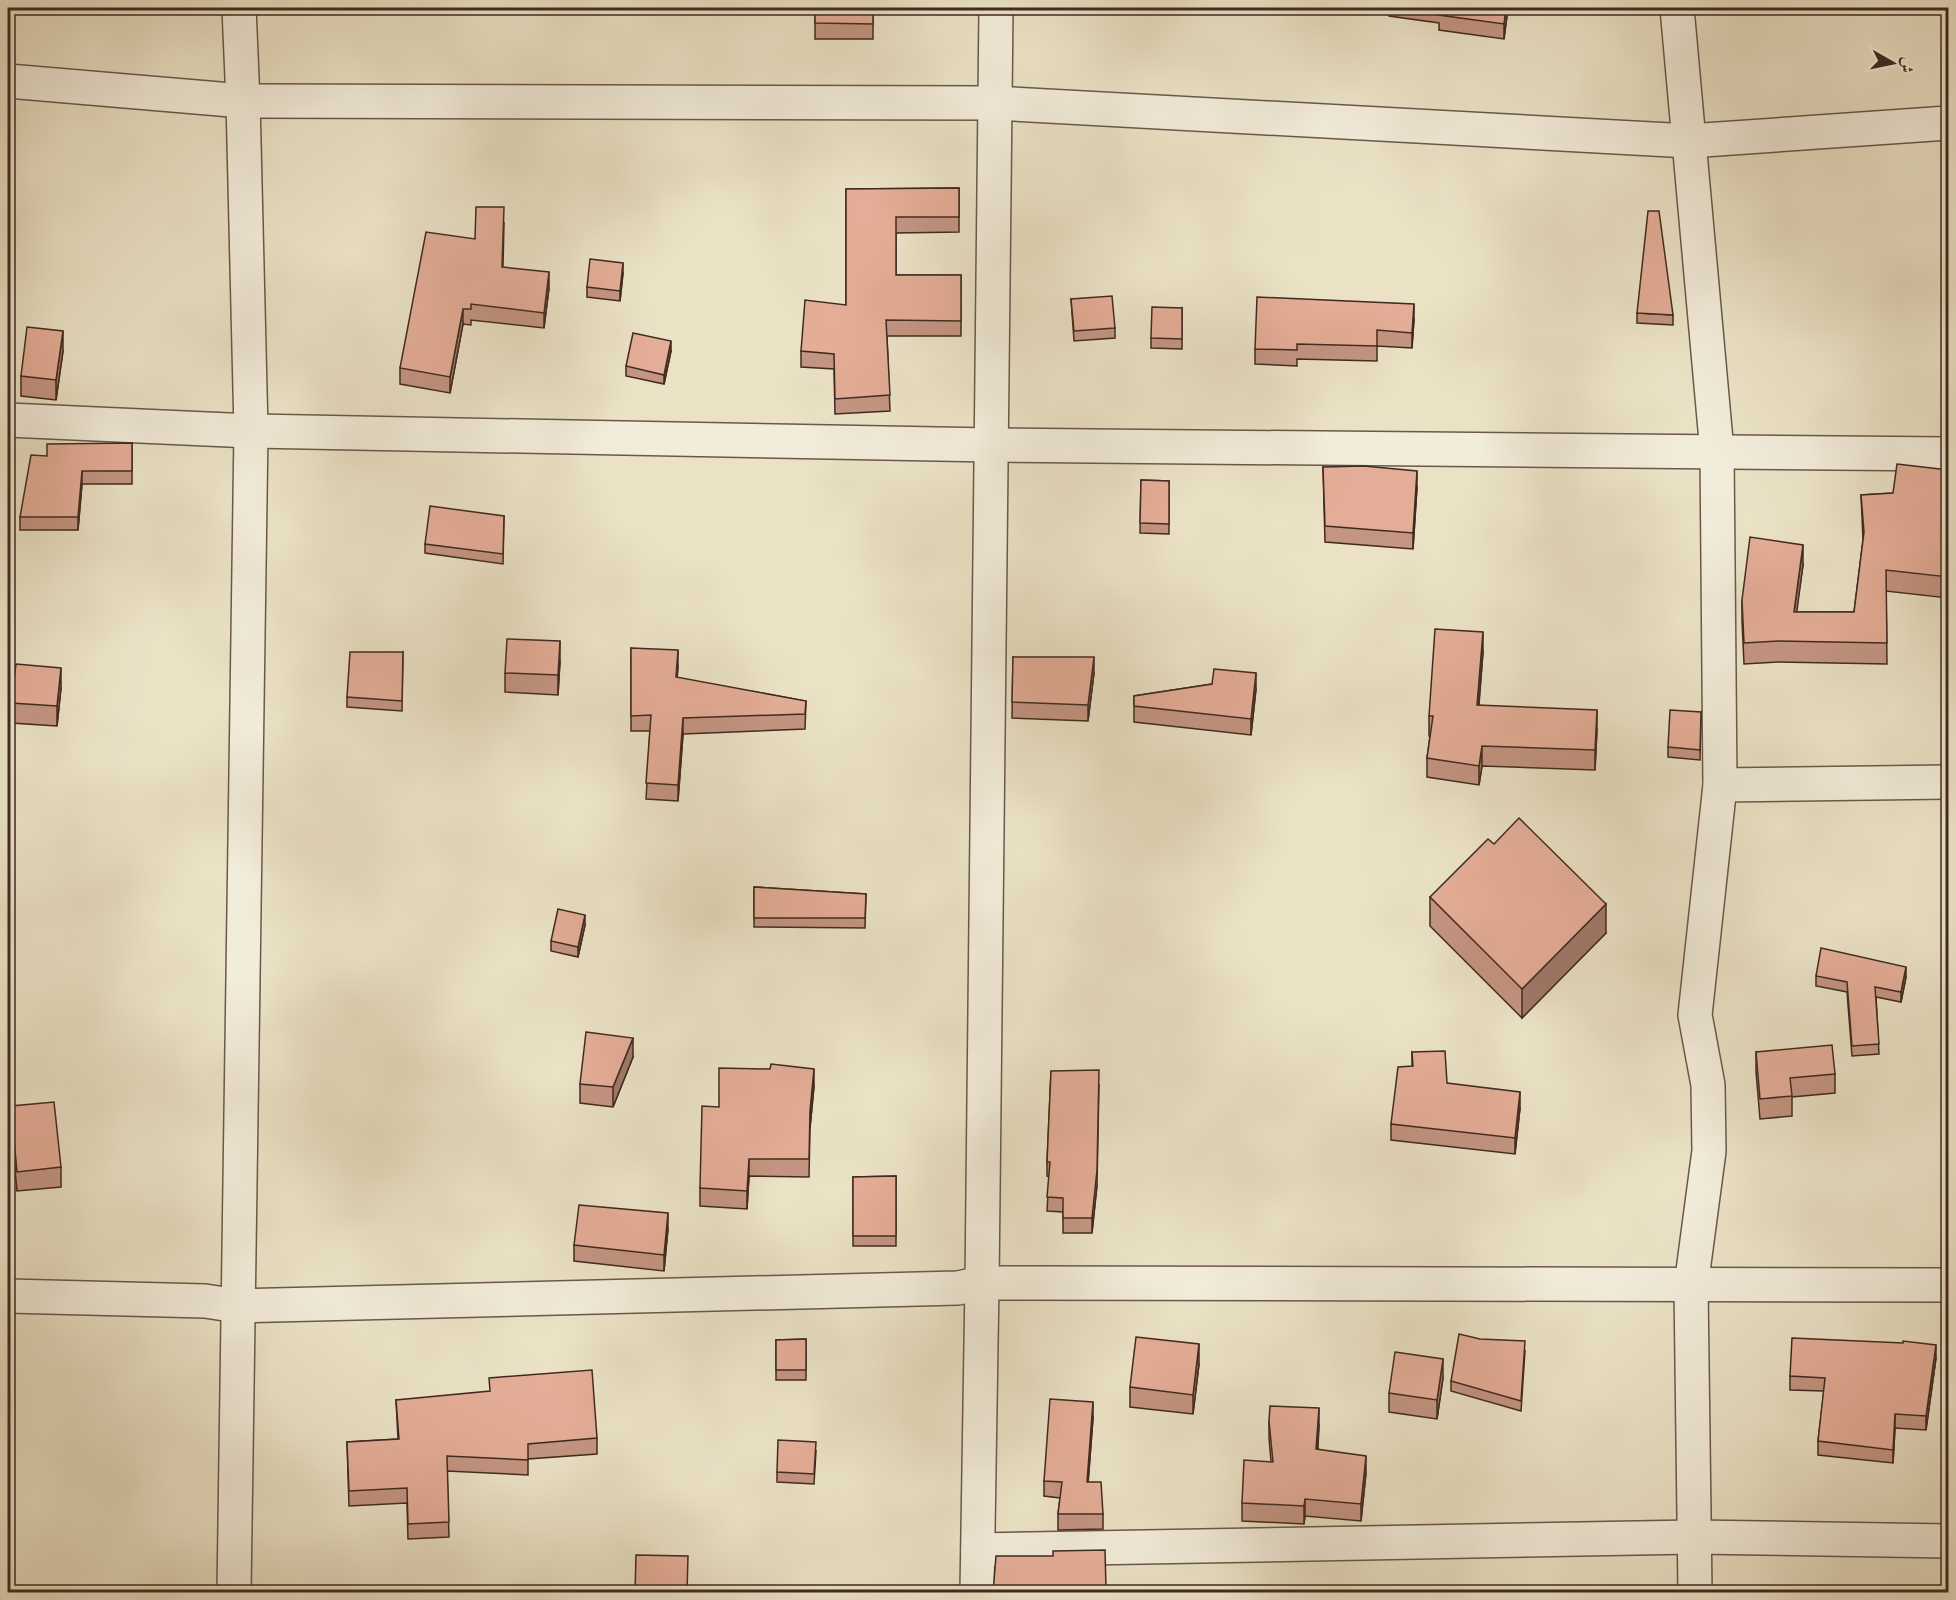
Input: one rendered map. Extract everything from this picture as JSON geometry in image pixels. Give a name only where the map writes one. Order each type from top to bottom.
[{"type":"street","points":[[234,1593],[251,431],[239,8]]},
{"type":"street","points":[[977,1593],[996,8]]},
{"type":"street","points":[[1677,8],[1717,452],[1720,785],[1695,1015],[1708,1085],[1709,1151],[1691,1286],[1695,1593]]},
{"type":"street","points":[[8,81],[243,101],[994,103],[1689,141],[1948,123]]},
{"type":"street","points":[[8,420],[251,431],[991,445],[1948,454]]},
{"type":"street","points":[[1720,785],[1948,782]]},
{"type":"street","points":[[8,1296],[205,1301],[238,1306],[958,1288],[982,1283],[1948,1285]]},
{"type":"street","points":[[978,1550],[1693,1537],[1948,1541]]},
{"type":"building","points":[[815,8],[873,8],[873,24],[815,23]]},
{"type":"building","points":[[1440,8],[1506,8],[1504,24],[1439,15]]},
{"type":"building","points":[[959,188],[959,217],[896,217],[896,275],[961,275],[961,321],[886,320],[890,395],[835,399],[834,354],[801,351],[805,300],[846,305],[846,189]]},
{"type":"building","points":[[476,207],[504,207],[502,267],[549,272],[544,313],[471,304],[471,309],[463,309],[450,377],[400,368],[426,232],[475,239]]},
{"type":"building","points":[[1648,211],[1659,211],[1673,315],[1637,313]]},
{"type":"building","points":[[590,259],[623,263],[620,291],[587,287]]},
{"type":"building","points":[[1112,296],[1115,328],[1074,331],[1071,299]]},
{"type":"building","points":[[1257,297],[1414,304],[1412,333],[1377,330],[1377,346],[1297,344],[1297,350],[1255,349]]},
{"type":"building","points":[[1152,307],[1182,308],[1182,339],[1151,338]]},
{"type":"building","points":[[27,327],[63,331],[56,380],[21,376]]},
{"type":"building","points":[[633,333],[671,341],[664,375],[626,366]]},
{"type":"building","points":[[132,443],[132,471],[82,471],[78,517],[20,517],[31,455],[47,456],[47,444]]},
{"type":"building","points":[[1897,464],[1948,470],[1948,577],[1886,570],[1887,643],[1778,641],[1744,643],[1742,600],[1750,537],[1803,545],[1794,612],[1854,612],[1864,532],[1861,495],[1893,493]]},
{"type":"building","points":[[1364,466],[1417,471],[1413,533],[1325,526],[1323,467]]},
{"type":"building","points":[[1141,480],[1169,481],[1169,524],[1140,523]]},
{"type":"building","points":[[430,506],[504,516],[503,554],[425,544]]},
{"type":"building","points":[[1435,629],[1483,632],[1477,705],[1597,710],[1595,750],[1482,746],[1479,766],[1427,758],[1433,716],[1429,716]]},
{"type":"building","points":[[507,639],[560,641],[558,675],[505,673]]},
{"type":"building","points":[[631,648],[678,650],[676,677],[806,701],[805,714],[683,718],[678,785],[646,783],[651,715],[631,716]]},
{"type":"building","points":[[350,652],[403,652],[402,701],[347,697]]},
{"type":"building","points":[[1013,657],[1094,657],[1088,705],[1012,702]]},
{"type":"building","points":[[16,664],[61,668],[57,706],[11,703]]},
{"type":"building","points":[[1214,669],[1256,673],[1251,719],[1134,706],[1134,696],[1212,684]]},
{"type":"building","points":[[1670,710],[1701,712],[1700,750],[1668,747]]},
{"type":"building","points":[[1519,818],[1606,904],[1522,989],[1430,897],[1488,839],[1494,844]]},
{"type":"building","points":[[754,887],[866,894],[865,918],[754,918]]},
{"type":"building","points":[[558,909],[585,915],[578,947],[551,941]]},
{"type":"building","points":[[1821,948],[1906,967],[1901,992],[1875,987],[1879,1044],[1852,1046],[1847,982],[1816,976]]},
{"type":"building","points":[[586,1032],[633,1038],[613,1087],[580,1084]]},
{"type":"building","points":[[1832,1045],[1835,1074],[1790,1078],[1792,1096],[1760,1099],[1756,1052]]},
{"type":"building","points":[[1445,1051],[1447,1083],[1520,1092],[1515,1138],[1391,1124],[1398,1067],[1413,1066],[1412,1052]]},
{"type":"building","points":[[771,1064],[814,1069],[809,1159],[749,1159],[747,1191],[700,1188],[702,1106],[719,1107],[719,1068],[770,1069]]},
{"type":"building","points":[[1099,1070],[1097,1170],[1092,1218],[1063,1218],[1063,1198],[1047,1197],[1050,1162],[1047,1162],[1051,1071]]},
{"type":"building","points":[[54,1102],[61,1167],[17,1172],[11,1106]]},
{"type":"building","points":[[896,1176],[896,1236],[853,1236],[853,1177]]},
{"type":"building","points":[[579,1205],[668,1213],[664,1255],[574,1245]]},
{"type":"building","points":[[1459,1334],[1480,1339],[1525,1341],[1521,1401],[1451,1381]]},
{"type":"building","points":[[1136,1337],[1199,1344],[1193,1395],[1130,1387]]},
{"type":"building","points":[[1792,1338],[1903,1343],[1903,1341],[1936,1345],[1926,1416],[1895,1414],[1893,1450],[1818,1441],[1825,1378],[1790,1376]]},
{"type":"building","points":[[806,1339],[806,1370],[776,1370],[776,1340]]},
{"type":"building","points":[[1395,1352],[1443,1359],[1437,1400],[1389,1393]]},
{"type":"building","points":[[592,1370],[597,1438],[528,1444],[528,1460],[447,1456],[449,1522],[408,1524],[407,1488],[349,1491],[347,1442],[399,1439],[396,1400],[490,1391],[489,1378]]},
{"type":"building","points":[[1050,1399],[1093,1402],[1087,1482],[1101,1482],[1103,1514],[1058,1514],[1062,1482],[1044,1481]]},
{"type":"building","points":[[1270,1406],[1319,1408],[1316,1449],[1366,1456],[1361,1504],[1305,1499],[1304,1506],[1242,1503],[1244,1460],[1273,1462],[1269,1421]]},
{"type":"building","points":[[778,1440],[816,1442],[814,1474],[777,1472]]},
{"type":"building","points":[[1105,1550],[1106,1588],[1168,1589],[1168,1593],[993,1593],[996,1556],[1053,1556],[1053,1551]]},
{"type":"building","points":[[636,1555],[688,1556],[687,1593],[635,1593]]},
{"type":"building","points":[[1248,1586],[1266,1587],[1266,1593],[1248,1593]]}]
